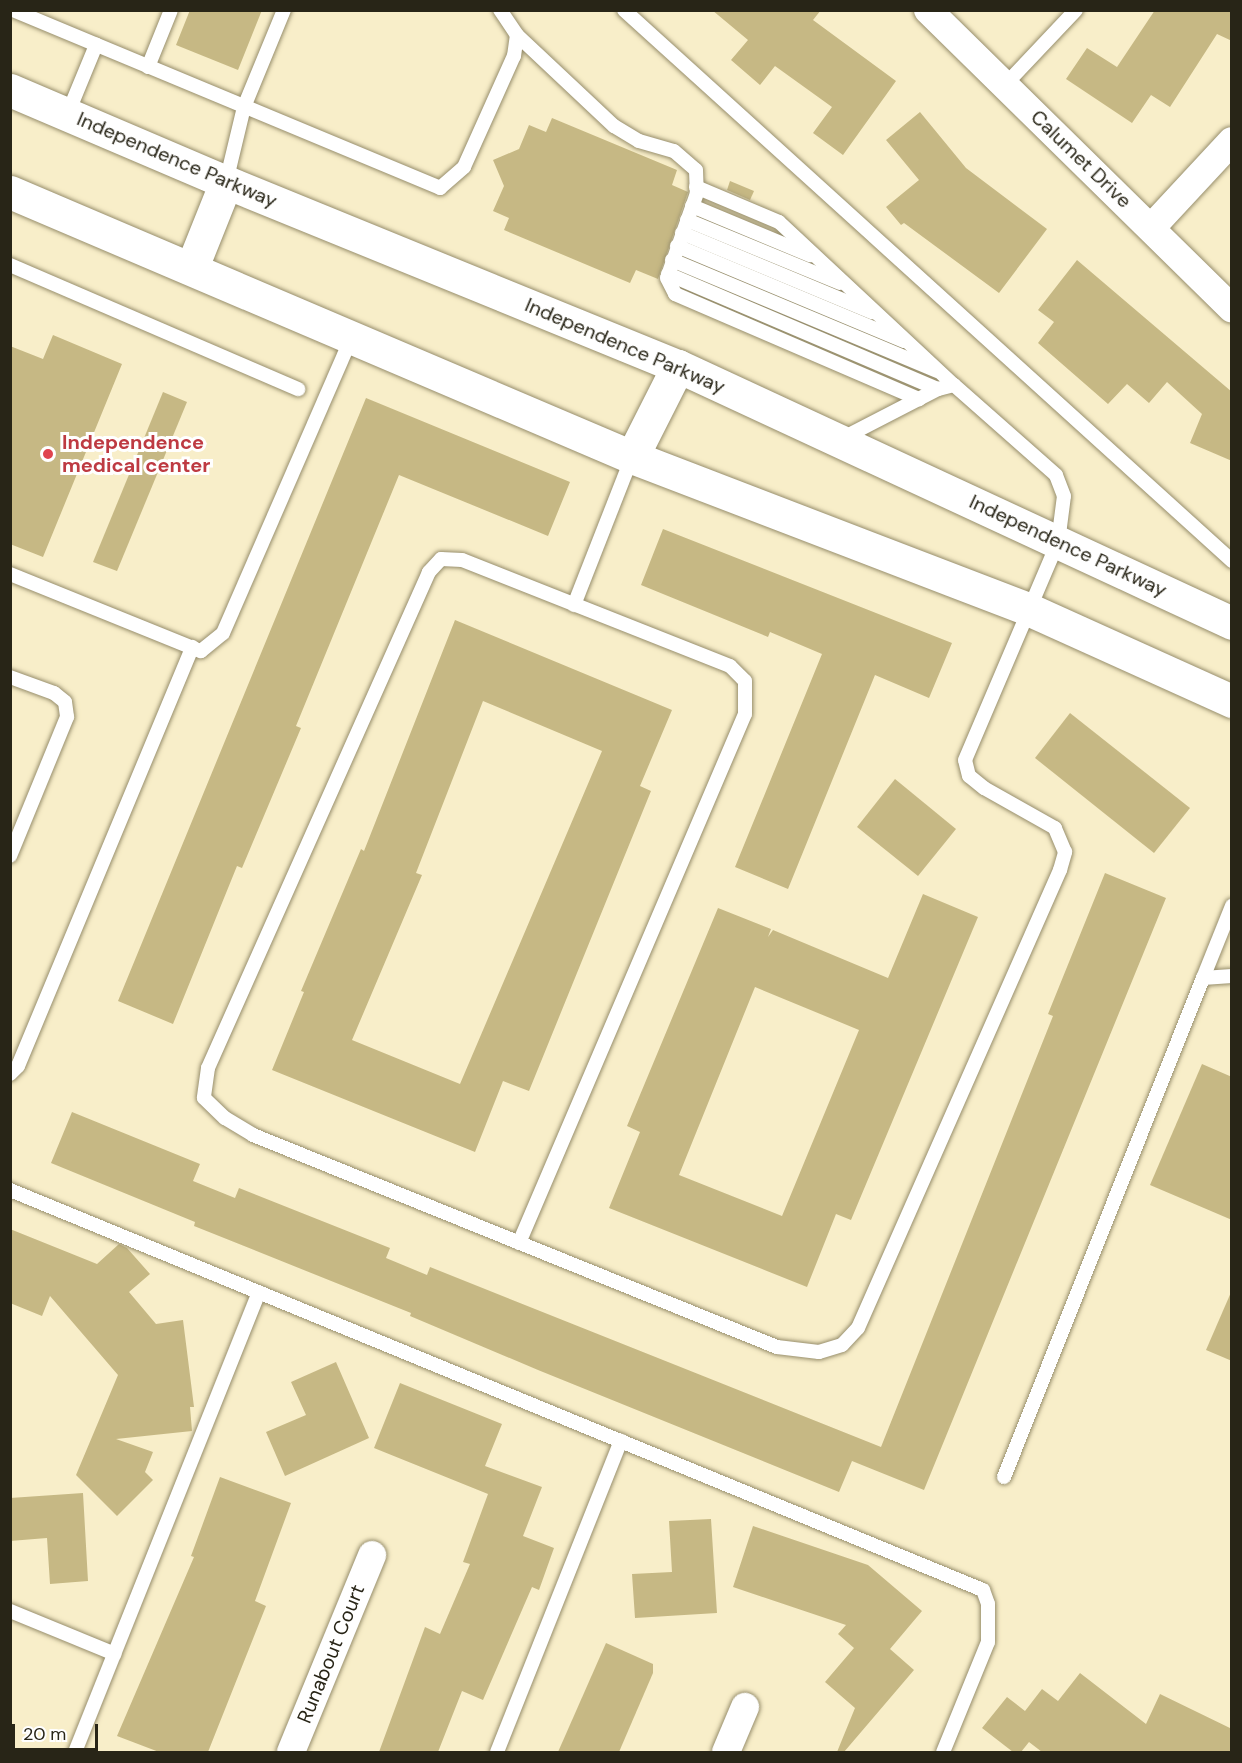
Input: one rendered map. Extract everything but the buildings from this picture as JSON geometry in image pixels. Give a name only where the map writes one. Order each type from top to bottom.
[{"type":"main road","name":"Independence Parkway","points":[[10,90],[226,182],[678,366],[1232,623]]},
{"type":"main road","points":[[192,267],[226,182]]},
{"type":"main road","points":[[10,192],[192,267],[632,457],[1028,609],[1232,701]]},
{"type":"main road","points":[[632,457],[678,366]]},
{"type":"street","name":"Calumet Drive","points":[[928,10],[1152,227],[1232,309]]},
{"type":"street","points":[[1152,227],[1232,141]]},
{"type":"street","name":"Runabout Court","points":[[291,1752],[372,1555]]},
{"type":"street","points":[[726,1752],[745,1707]]},
{"type":"lane","points":[[13,10],[440,188],[464,167],[514,56],[517,35]]},
{"type":"lane","points":[[148,67],[171,10]]},
{"type":"lane","points":[[226,182],[244,106],[284,10]]},
{"type":"lane","points":[[500,10],[517,35],[614,126],[639,141],[674,151],[696,170],[696,187],[692,206],[668,274],[675,294],[919,399]]},
{"type":"lane","points":[[624,10],[1232,561]]},
{"type":"lane","points":[[1005,85],[1076,10]]},
{"type":"lane","points":[[68,113],[96,45]]},
{"type":"lane","points":[[519,1243],[745,714],[745,681],[730,666],[462,560],[441,559],[429,572],[204,1086],[204,1098],[225,1118],[253,1135],[519,1243],[777,1347],[819,1352],[842,1344],[858,1328],[1065,852],[1055,828],[984,788],[969,776],[965,760],[977,740],[1028,609],[1058,542],[1064,496],[1056,475],[954,385],[945,373],[779,222],[696,187]]},
{"type":"lane","points":[[692,206],[820,259]]},
{"type":"lane","points":[[682,233],[851,287]]},
{"type":"lane","points":[[682,233],[883,316]]},
{"type":"lane","points":[[682,233],[914,346]]},
{"type":"lane","points":[[672,260],[945,373]]},
{"type":"lane","points":[[10,265],[298,389]]},
{"type":"lane","points":[[668,274],[938,389]]},
{"type":"lane","points":[[10,574],[201,651],[223,633],[352,336]]},
{"type":"lane","points":[[839,440],[938,389],[954,385]]},
{"type":"lane","points":[[574,605],[632,457]]},
{"type":"lane","points":[[10,1074],[18,1066],[192,647]]},
{"type":"lane","points":[[10,676],[54,693],[65,702],[67,717],[10,856]]},
{"type":"lane","points":[[1004,1477],[1232,906]]},
{"type":"lane","points":[[1203,978],[1232,976]]},
{"type":"lane","points":[[10,1190],[983,1590],[988,1604],[988,1642],[943,1752]]},
{"type":"lane","points":[[75,1752],[259,1292]]},
{"type":"lane","points":[[497,1752],[621,1441]]},
{"type":"lane","points":[[10,1611],[115,1654]]},
{"type":"place","name":"Independence medical center","points":[[48,454]]}]
